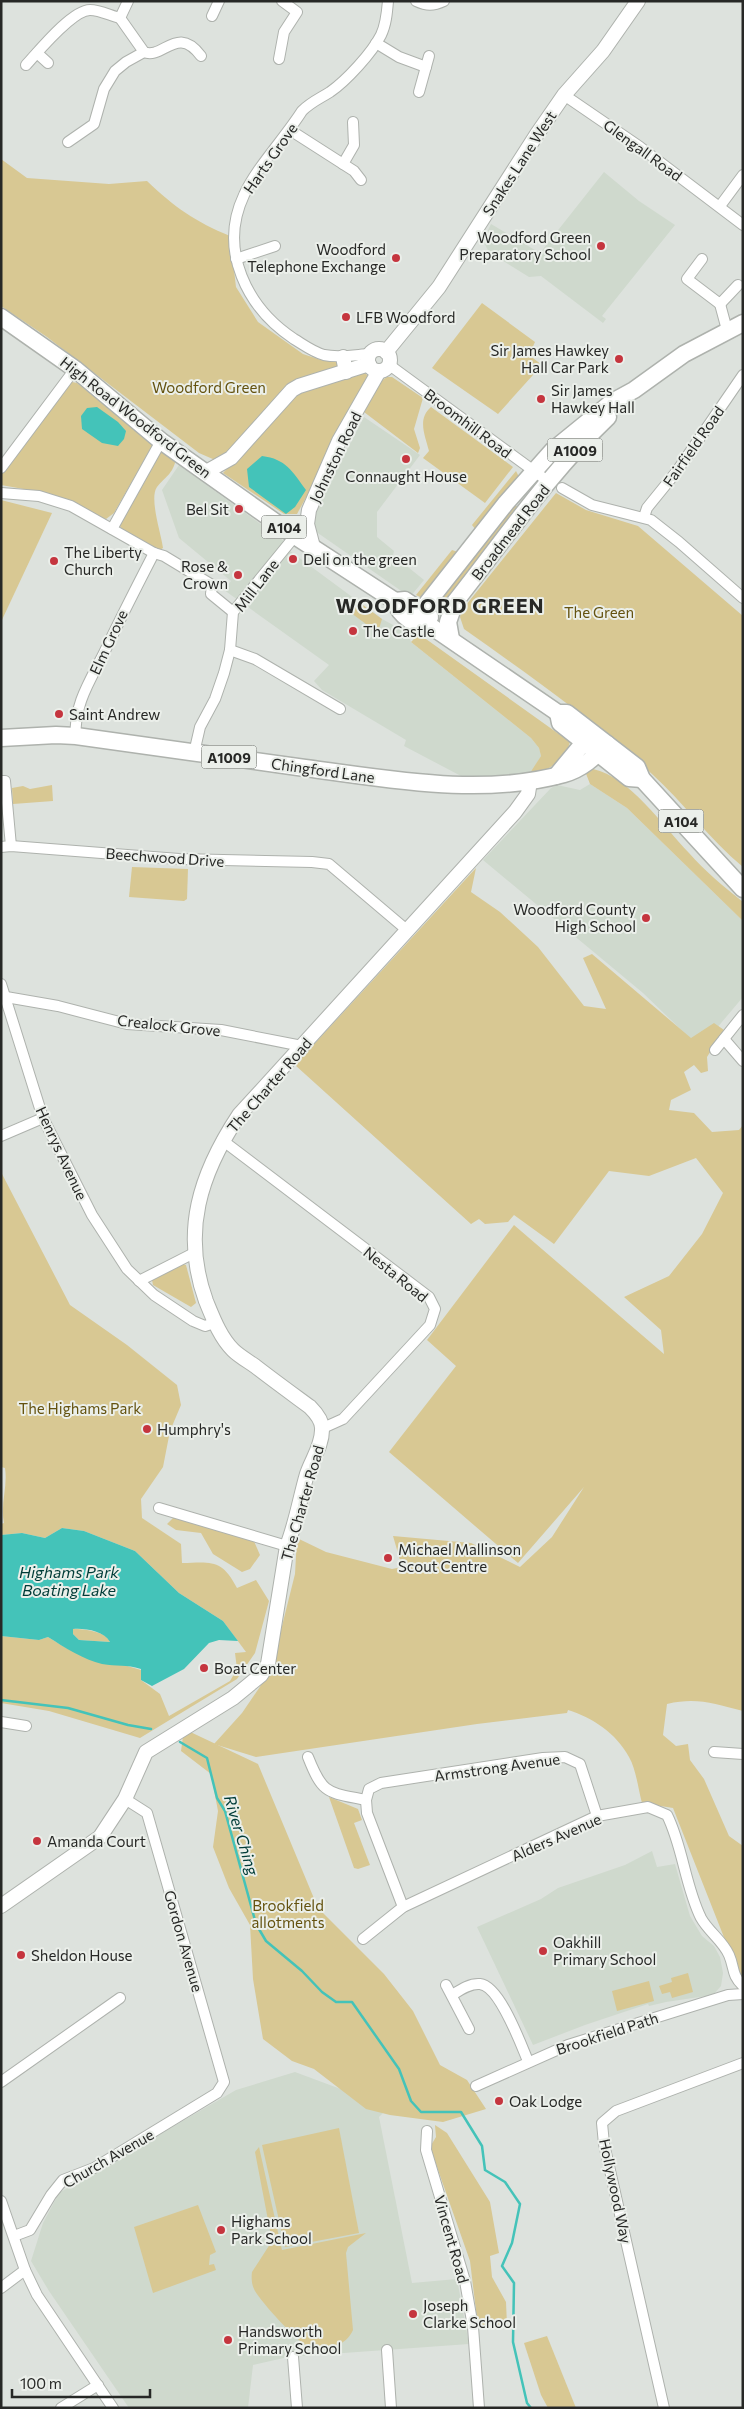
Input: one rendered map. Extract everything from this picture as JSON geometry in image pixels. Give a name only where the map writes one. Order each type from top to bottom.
[{"type":"main road","name":"High Road Woodford Green","points":[[1,317],[75,370],[162,441],[295,536],[395,601],[405,600],[421,610],[429,616],[432,627]]},
{"type":"main road","name":"Broadmead Road","points":[[421,610],[553,450],[599,411],[634,390],[684,354],[743,323]]},
{"type":"main road","name":"Broadmead Road","points":[[451,640],[448,622],[452,608],[555,485],[583,440],[619,408],[634,390]]},
{"type":"main road","name":"High Road Woodford Green","points":[[395,601],[398,611],[422,628],[432,627],[558,713],[560,723],[588,737],[602,749],[637,767],[642,779],[720,863]]},
{"type":"main road","name":"Chingford Lane","points":[[1,738],[56,735],[76,736],[194,753],[458,785],[530,781],[556,776],[581,767],[602,749]]},
{"type":"main road","points":[[556,776],[588,737]]},
{"type":"main road","name":"A104","points":[[720,863],[743,877]]},
{"type":"main road","name":"A104","points":[[720,863],[732,879],[743,889]]},
{"type":"street","points":[[120,18],[128,1]]},
{"type":"street","points":[[212,16],[219,1]]},
{"type":"street","points":[[279,59],[284,32],[297,12],[282,1]]},
{"type":"street","name":"Harts Grove","points":[[378,361],[326,355],[308,348],[286,334],[263,313],[246,287],[236,259],[233,235],[243,196],[311,102],[324,96],[340,84],[376,43],[385,24],[388,1]]},
{"type":"street","points":[[416,1],[425,5],[434,5],[444,1]]},
{"type":"street","name":"Snakes Lane West","points":[[378,361],[453,268],[509,176],[564,95],[603,51],[637,2]]},
{"type":"street","points":[[26,65],[62,27],[83,11],[90,10],[120,18],[144,52]]},
{"type":"street","points":[[68,142],[94,124],[104,89],[115,71],[126,62],[144,52],[157,52],[171,44],[183,43],[194,46],[201,56]]},
{"type":"street","points":[[376,43],[399,57],[426,68]]},
{"type":"street","points":[[37,53],[48,63]]},
{"type":"street","points":[[419,92],[429,56]]},
{"type":"street","name":"Glengall Road","points":[[564,95],[720,206],[743,225]]},
{"type":"street","points":[[344,164],[354,146],[352,122]]},
{"type":"street","points":[[290,130],[354,171],[360,180]]},
{"type":"street","points":[[720,206],[743,175]]},
{"type":"street","points":[[236,259],[275,246]]},
{"type":"street","points":[[702,259],[687,280],[720,304],[727,330]]},
{"type":"street","points":[[720,304],[738,284]]},
{"type":"street","points":[[343,356],[346,372]]},
{"type":"street","points":[[206,472],[231,458],[292,390],[299,386],[378,361]]},
{"type":"street","name":"Broomhill Road","points":[[378,361],[533,472],[555,485],[592,505],[644,517],[679,542],[743,598]]},
{"type":"street","name":"Johnston Road","points":[[313,547],[307,524],[309,510],[339,441],[378,361]]},
{"type":"street","points":[[1,468],[75,370]]},
{"type":"street","name":"Fairfield Road","points":[[644,517],[647,508],[677,471],[743,375]]},
{"type":"street","points":[[112,529],[162,441]]},
{"type":"street","points":[[1,493],[39,496],[71,506],[154,553],[164,556],[212,585],[211,594],[233,612]]},
{"type":"street","name":"Mill Lane","points":[[194,753],[200,727],[215,699],[230,650],[233,612],[295,536]]},
{"type":"street","name":"Elm Grove","points":[[76,736],[76,723],[83,697],[126,605],[154,553]]},
{"type":"street","points":[[230,650],[255,659],[340,709]]},
{"type":"street","points":[[1,781],[5,781],[6,846]]},
{"type":"street","name":"The Charter Road","points":[[125,1799],[146,1752],[233,1698],[261,1675],[268,1664],[286,1546],[293,1530],[308,1472],[320,1443],[323,1428],[317,1414],[310,1407],[234,1350],[214,1323],[201,1286],[194,1253],[194,1224],[204,1179],[222,1140],[238,1115],[408,931],[522,803],[528,794],[530,781]]},
{"type":"street","name":"Beechwood Drive","points":[[6,846],[179,859],[329,864],[348,878],[408,931]]},
{"type":"street","name":"Henrys Avenue","points":[[1,984],[43,1118],[92,1215],[127,1269],[154,1295],[193,1321],[205,1326],[214,1323]]},
{"type":"street","name":"Crealock Grove","points":[[6,997],[58,1006],[127,1024],[221,1030],[302,1046]]},
{"type":"street","points":[[714,1050],[743,1016]]},
{"type":"street","points":[[724,1039],[743,1061]]},
{"type":"street","points":[[1,1136],[43,1118]]},
{"type":"street","name":"Nesta Road","points":[[222,1140],[429,1297],[435,1309],[430,1325],[343,1419],[323,1428]]},
{"type":"street","points":[[140,1281],[194,1253]]},
{"type":"street","points":[[159,1508],[286,1546]]},
{"type":"street","points":[[1,1722],[26,1726]]},
{"type":"street","points":[[714,1752],[743,1754]]},
{"type":"street","points":[[308,1757],[317,1781],[326,1790],[366,1800],[367,1813],[403,1907]]},
{"type":"street","name":"Armstrong Avenue","points":[[366,1800],[370,1790],[381,1783],[543,1758],[565,1757],[580,1764],[597,1816]]},
{"type":"street","points":[[1,1906],[100,1836],[125,1799]]},
{"type":"street","name":"Gordon Avenue","points":[[125,1799],[147,1813],[223,2078],[224,2082],[217,2093]]},
{"type":"street","name":"Alders Avenue","points":[[363,1939],[403,1907],[597,1816],[648,1807],[667,1815],[702,1919],[729,1955],[732,1973],[743,1986]]},
{"type":"street","points":[[452,1995],[470,1985],[480,1984],[486,1986],[494,1994],[514,2026],[528,2061]]},
{"type":"street","points":[[446,1985],[469,2028]]},
{"type":"street","name":"Brookfield Path","points":[[476,2086],[528,2061],[568,2045],[728,1995],[743,1994]]},
{"type":"street","points":[[1,2082],[120,1998]]},
{"type":"street","name":"Hollywood Way","points":[[664,2408],[604,2144],[602,2123],[616,2111],[743,2063]]},
{"type":"street","name":"Church Avenue","points":[[14,2236],[30,2230],[51,2195],[63,2180],[94,2168],[217,2093]]},
{"type":"street","name":"Vincent Road","points":[[427,2130],[426,2150],[465,2281],[473,2327],[479,2408]]},
{"type":"street","points":[[1,2201],[25,2270],[37,2295],[113,2408]]},
{"type":"street","points":[[1,2288],[25,2270]]},
{"type":"street","points":[[386,2350],[391,2408]]},
{"type":"street","points":[[293,2357],[297,2408]]},
{"type":"street","points":[[61,2408],[98,2385]]},
{"type":"shaded area","name":"Woodford Green Preparatory School","points":[[604,172],[639,201],[675,225],[602,316],[606,319],[603,323],[541,276],[529,277],[489,252],[483,241],[491,224],[540,253]]},
{"type":"shaded area","points":[[364,417],[420,455],[377,512],[377,537],[394,551],[393,555],[424,580],[410,597],[315,531],[311,519]]},
{"type":"shaded area","points":[[179,465],[284,541],[238,600],[224,590],[231,581],[179,538],[162,490]]},
{"type":"shaded area","points":[[290,551],[382,619],[408,633],[411,642],[531,738],[539,748],[541,756],[533,770],[524,775],[482,778],[461,776],[404,746],[406,740],[322,690],[314,681],[329,665],[245,605]]},
{"type":"shaded area","name":"Woodford County High School","points":[[590,784],[627,808],[743,921],[743,997],[700,1048],[643,993],[483,860],[551,788],[557,785],[580,790]]},
{"type":"shaded area","points":[[652,1851],[657,1867],[675,1864],[690,1916],[702,1936],[714,1946],[720,1957],[723,1973],[721,1986],[713,1995],[649,2006],[648,2004],[533,2045],[477,1927],[541,1899],[558,1888],[625,1865]]},
{"type":"shaded area","name":"Highams Park School","points":[[295,2072],[389,2107],[379,2117],[412,2283],[457,2279],[469,2344],[288,2357],[253,2365],[248,2408],[129,2408],[49,2291],[31,2261],[43,2223],[59,2193],[236,2090]]},
{"type":"green space","name":"Woodford Green","points":[[1,159],[27,178],[109,184],[147,181],[186,213],[230,236],[236,287],[258,322],[303,354],[321,360],[340,362],[340,368],[324,372],[227,454],[215,460],[199,453],[47,337],[1,306]]},
{"type":"green space","points":[[482,303],[535,342],[529,355],[542,365],[498,414],[432,368]]},
{"type":"green space","points":[[363,370],[370,379],[297,514],[284,514],[223,473],[295,393]]},
{"type":"green space","points":[[387,377],[392,377],[423,398],[414,429],[420,448],[418,453],[364,412],[381,381]]},
{"type":"green space","points":[[72,382],[77,383],[154,443],[114,513],[106,519],[46,493],[1,485],[1,474]]},
{"type":"green space","points":[[431,407],[513,467],[485,503],[423,458],[429,451],[423,422]]},
{"type":"green space","points":[[161,449],[176,459],[171,472],[157,487],[155,492],[155,507],[163,548],[158,551],[123,530],[119,525]]},
{"type":"green space","points":[[516,471],[519,477],[476,530],[472,525]]},
{"type":"green space","name":"The Green","points":[[556,493],[586,510],[638,526],[743,616],[743,867],[719,845],[664,785],[630,754],[560,698],[464,629],[460,617],[462,610]]},
{"type":"green space","points":[[1,500],[52,513],[1,622]]},
{"type":"green space","points":[[514,504],[521,510],[448,607],[437,599]]},
{"type":"green space","points":[[452,550],[458,552],[424,599],[416,595]]},
{"type":"green space","points":[[359,602],[382,619],[377,635],[351,613]]},
{"type":"green space","points":[[419,634],[570,742],[568,749],[561,759],[545,770],[533,775],[530,773],[541,756],[539,748],[531,738],[411,642]]},
{"type":"green space","points":[[593,769],[607,774],[633,792],[702,866],[743,902],[743,921],[627,808],[590,784],[585,771]]},
{"type":"green space","points":[[52,785],[53,801],[13,804],[12,788],[23,786],[30,789]]},
{"type":"green space","points":[[132,867],[188,869],[187,899],[184,901],[129,897]]},
{"type":"green space","points":[[476,868],[471,892],[500,912],[538,947],[584,1006],[606,1009],[583,958],[592,954],[691,1038],[714,1023],[724,1030],[707,1057],[708,1071],[701,1073],[694,1065],[684,1072],[691,1090],[671,1100],[669,1110],[694,1113],[712,1132],[739,1130],[743,1125],[743,1711],[697,1701],[667,1704],[663,1735],[676,1746],[688,1744],[690,1760],[704,1779],[729,1836],[743,1846],[742,1983],[673,1808],[642,1803],[637,1779],[624,1748],[611,1734],[586,1717],[568,1710],[567,1713],[477,1724],[256,1757],[214,1744],[242,1713],[274,1666],[295,1574],[297,1538],[326,1552],[392,1569],[402,1567],[393,1536],[471,1543],[520,1567],[552,1537],[584,1487],[518,1563],[389,1452],[456,1366],[427,1340],[514,1225],[664,1354],[661,1330],[624,1297],[669,1276],[702,1234],[723,1193],[696,1158],[649,1176],[609,1171],[554,1244],[514,1215],[508,1222],[485,1224],[479,1219],[471,1224],[295,1065]]},
{"type":"green space","name":"The Highams Park","points":[[1,1172],[70,1305],[127,1345],[177,1385],[181,1405],[170,1431],[163,1467],[141,1499],[142,1518],[181,1544],[182,1563],[201,1562],[215,1564],[226,1572],[237,1588],[256,1580],[269,1601],[255,1653],[237,1679],[140,1738],[49,1711],[1,1703],[1,1636],[39,1640],[48,1637],[66,1648],[141,1670],[141,1680],[160,1694],[169,1716],[230,1681],[237,1669],[235,1653],[246,1652],[223,1621],[179,1593],[135,1551],[84,1531],[62,1528],[45,1538],[22,1533],[1,1535],[1,1524],[4,1523],[3,1509],[6,1475],[5,1468],[1,1467]]},
{"type":"green space","points":[[183,1264],[186,1265],[196,1303],[191,1307],[153,1285],[152,1280]]},
{"type":"green space","points":[[174,1517],[253,1539],[260,1555],[250,1569],[242,1572],[213,1554],[201,1533],[176,1530],[167,1524]]},
{"type":"green space","points":[[73,1629],[99,1633],[104,1635],[110,1642],[79,1640],[73,1634]]},
{"type":"green space","name":"Brookfield allotments","points":[[184,1729],[258,1764],[318,1908],[384,1974],[413,2011],[440,2065],[467,2080],[486,2109],[443,2122],[390,2115],[366,2109],[314,2069],[292,2061],[263,2039],[253,1979],[250,1925],[229,1888],[213,1847],[218,1811],[211,1774],[181,1751]]},
{"type":"green space","points":[[329,1797],[358,1809],[362,1820],[354,1823],[370,1865],[358,1869],[354,1868]]},
{"type":"green space","points":[[688,1973],[693,1992],[672,1998],[670,1992],[662,1994],[659,1986],[672,1982],[671,1978]]},
{"type":"green space","points":[[649,1981],[654,2001],[617,2011],[612,1991]]},
{"type":"green space","points":[[435,2125],[447,2133],[490,2202],[499,2253],[490,2256],[492,2277],[506,2302],[507,2325],[478,2327],[470,2261],[430,2147],[436,2137]]},
{"type":"green space","points":[[339,2128],[359,2233],[285,2247],[262,2145]]},
{"type":"green space","points":[[259,2147],[282,2250],[366,2233],[348,2247],[346,2253],[353,2330],[346,2340],[334,2347],[321,2350],[308,2347],[272,2312],[253,2287],[252,2272],[272,2241],[255,2152]]},
{"type":"green space","points":[[198,2205],[216,2252],[210,2255],[209,2265],[214,2264],[216,2270],[153,2293],[134,2227]]},
{"type":"green space","points":[[547,2336],[576,2408],[548,2408],[541,2395],[524,2343]]},
{"type":"water","points":[[97,407],[118,422],[126,431],[124,439],[118,446],[102,443],[82,429],[81,416],[87,408]]},
{"type":"water","points":[[262,456],[283,463],[306,490],[295,507],[286,514],[249,487],[247,469]]},
{"type":"water","name":"Highams Park Boating Lake","points":[[62,1528],[84,1531],[135,1551],[179,1593],[223,1621],[238,1641],[219,1640],[209,1643],[184,1669],[152,1686],[141,1680],[141,1669],[107,1665],[88,1660],[48,1637],[39,1640],[1,1636],[1,1535],[22,1533],[45,1538]],"holes":[[[73,1629],[99,1633],[110,1642],[79,1640],[73,1634]]]},
{"type":"waterway","name":"River Ching","points":[[1,1700],[68,1708],[128,1725],[151,1729]]},
{"type":"waterway","name":"River Ching","points":[[180,1742],[207,1758],[217,1798],[225,1811],[256,1924],[266,1941],[302,1971],[322,1992],[336,2002],[352,2002],[399,2069],[411,2101],[421,2112],[461,2112],[482,2146],[485,2170],[505,2182],[520,2204],[512,2243],[502,2266],[514,2283],[513,2342],[527,2403],[531,2408]]},
{"type":"place","name":"Woodford Green Preparatory School","points":[[601,246]]},
{"type":"place","name":"Woodford Telephone Exchange","points":[[396,258]]},
{"type":"place","name":"LFB Woodford","points":[[346,317]]},
{"type":"place","name":"Sir James Hawkey Hall Car Park","points":[[619,359]]},
{"type":"place","name":"Sir James Hawkey Hall","points":[[541,399]]},
{"type":"place","name":"Connaught House","points":[[406,459]]},
{"type":"place","name":"Bel Sit","points":[[239,509]]},
{"type":"place","name":"Deli on the green","points":[[293,559]]},
{"type":"place","name":"The Liberty Church","points":[[54,561]]},
{"type":"place","name":"Rose & Crown","points":[[238,575]]},
{"type":"place","name":"The Castle","points":[[353,631]]},
{"type":"place","name":"Saint Andrew","points":[[59,714]]},
{"type":"place","name":"Woodford County High School","points":[[646,918]]},
{"type":"place","name":"Humphry's","points":[[147,1429]]},
{"type":"place","name":"Michael Mallinson Scout Centre","points":[[388,1558]]},
{"type":"place","name":"Boat Center","points":[[204,1668]]},
{"type":"place","name":"Amanda Court","points":[[37,1841]]},
{"type":"place","name":"Oakhill Primary School","points":[[543,1951]]},
{"type":"place","name":"Sheldon House","points":[[21,1955]]},
{"type":"place","name":"Oak Lodge","points":[[499,2101]]},
{"type":"place","name":"Highams Park School","points":[[221,2230]]},
{"type":"place","name":"Joseph Clarke School","points":[[413,2314]]},
{"type":"place","name":"Handsworth Primary School","points":[[228,2340]]},
{"type":"district","name":"WOODFORD GREEN","points":[[440,605]]}]
